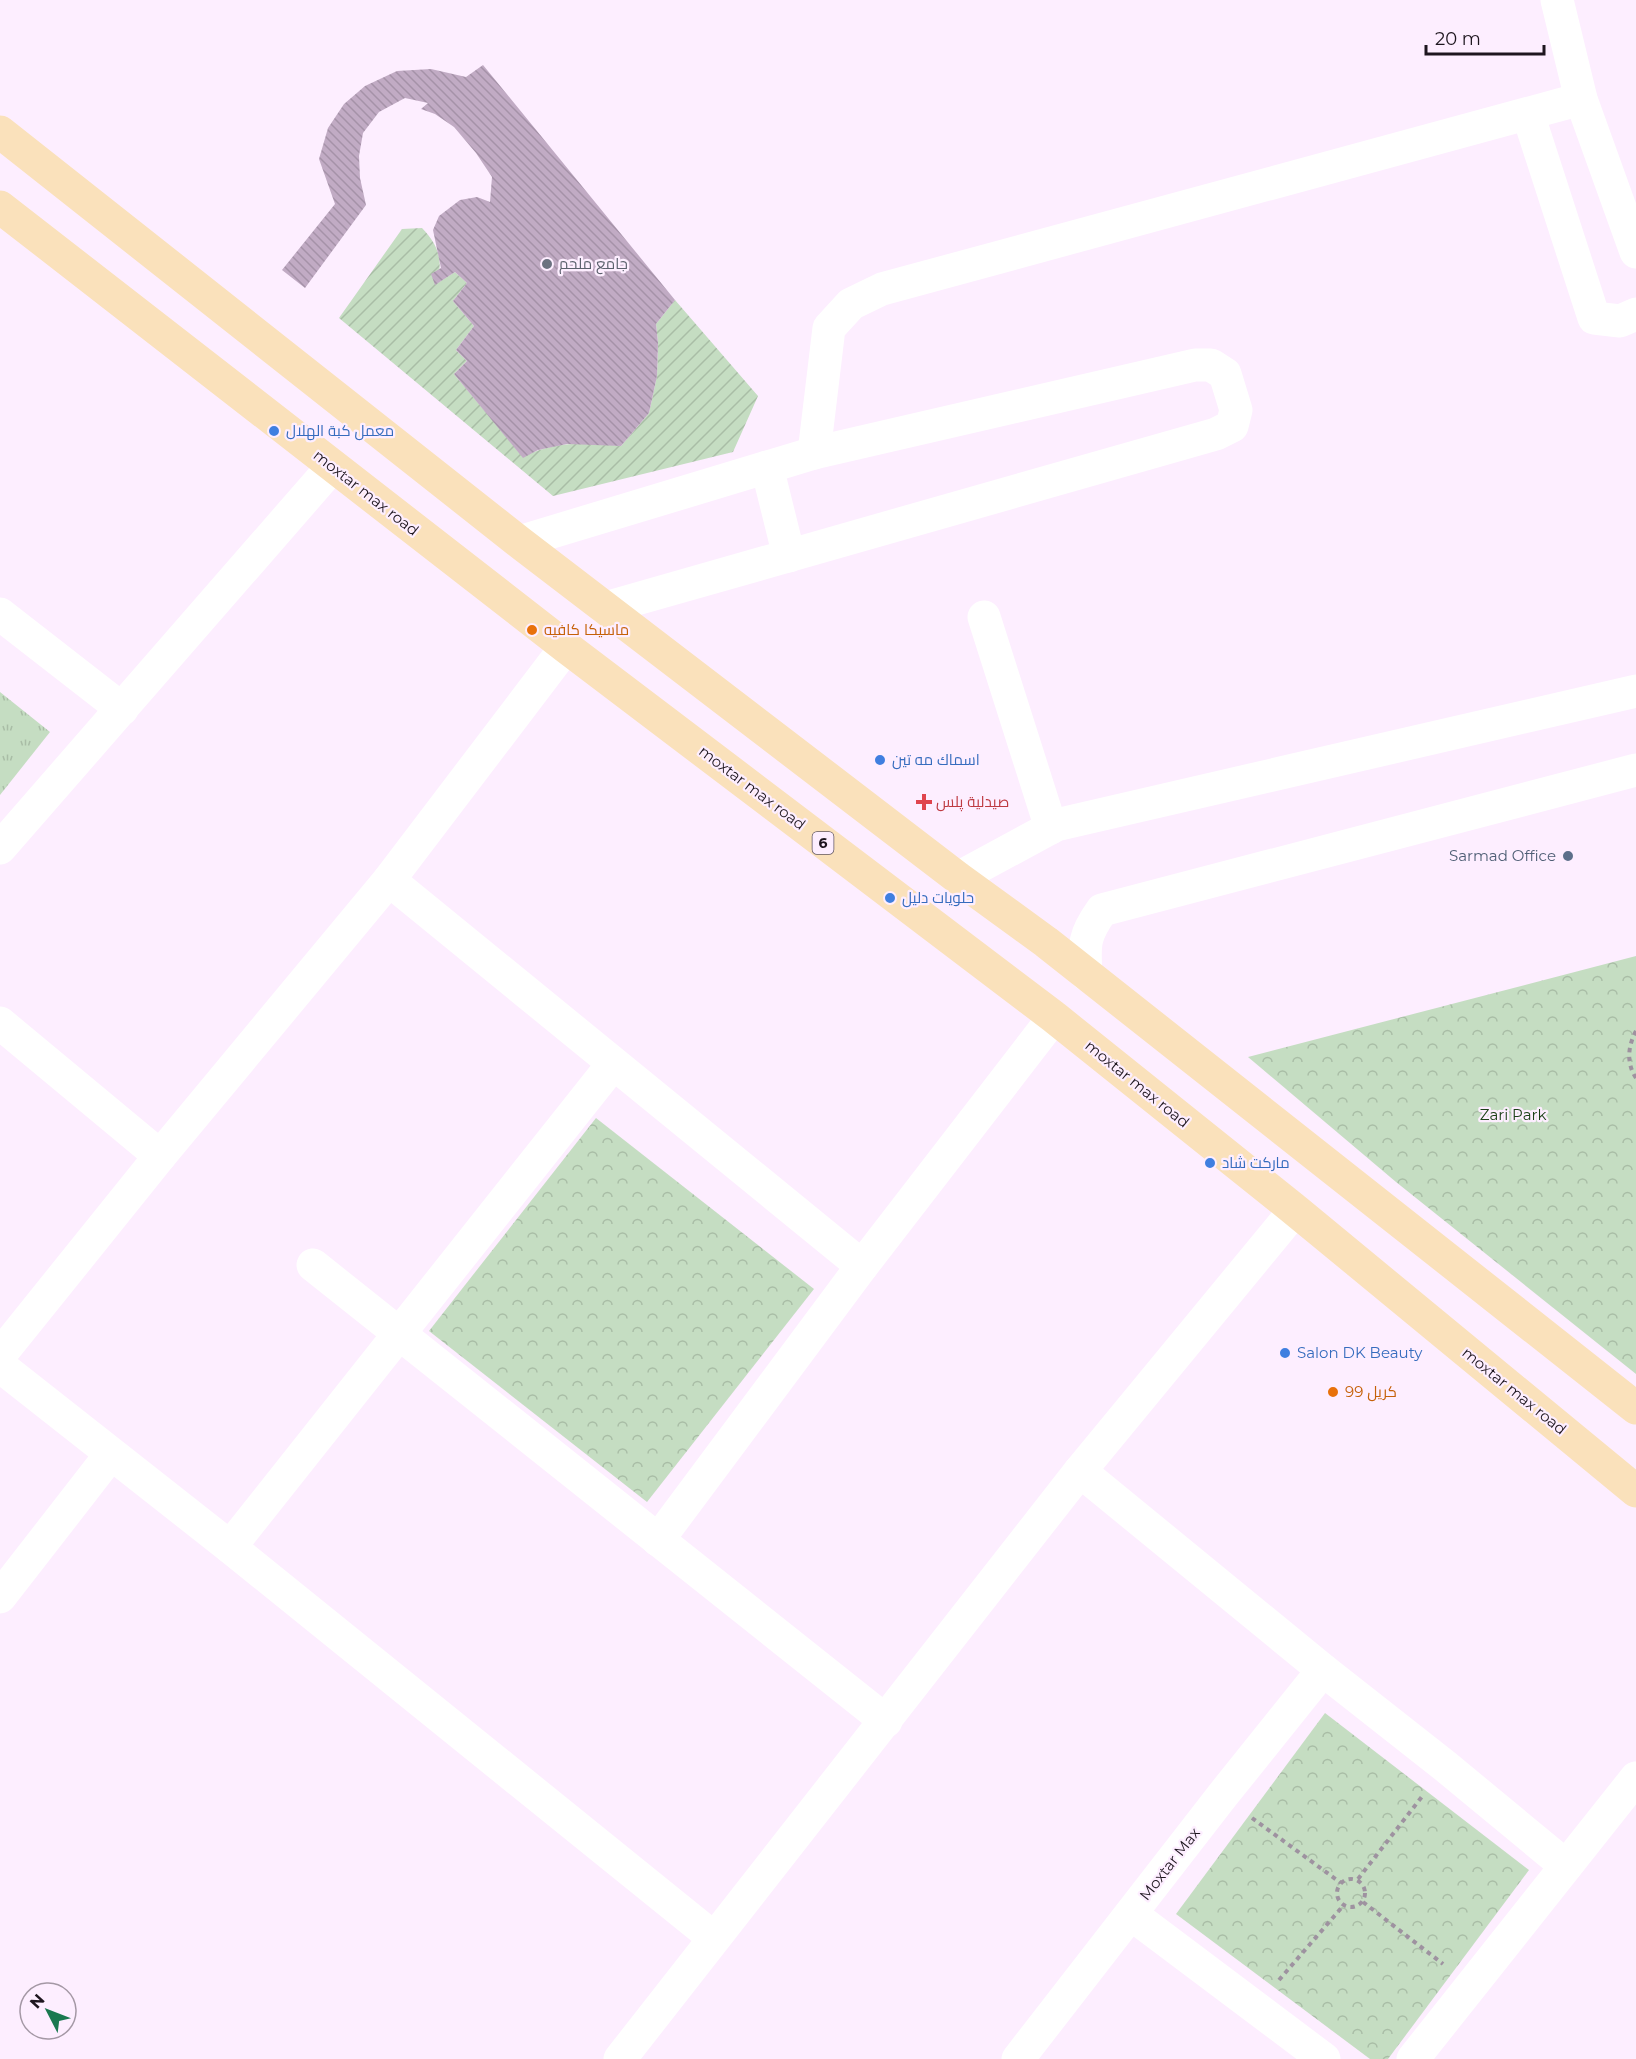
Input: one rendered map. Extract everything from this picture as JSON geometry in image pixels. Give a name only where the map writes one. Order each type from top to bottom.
[{"type":"main road","points":[[0,132],[519,542],[958,878],[1046,942],[1636,1408]]},
{"type":"main road","name":"moxtar max road","points":[[0,207],[566,648],[1054,1017],[1295,1210],[1636,1491]]},
{"type":"street","points":[[1557,0],[1581,99],[1636,252]]},
{"type":"street","points":[[814,453],[829,328],[851,304],[882,289],[1581,99]]},
{"type":"street","points":[[1528,114],[1594,318],[1620,321],[1636,314]]},
{"type":"street","points":[[519,542],[814,453],[1195,365],[1211,365],[1225,374],[1236,410],[1232,426],[1216,434],[605,608]]},
{"type":"street","points":[[0,848],[332,467]]},
{"type":"street","points":[[767,467],[789,556]]},
{"type":"street","points":[[0,614],[122,709]]},
{"type":"street","points":[[984,617],[1051,828]]},
{"type":"street","points":[[0,1355],[160,1156],[389,880],[566,648]]},
{"type":"street","points":[[958,878],[1056,825],[1636,691]]},
{"type":"street","points":[[1086,974],[1084,947],[1089,927],[1102,910],[1636,770]]},
{"type":"street","points":[[389,880],[862,1266]]},
{"type":"street","points":[[658,1540],[862,1266],[1054,1017]]},
{"type":"street","points":[[0,1023],[160,1156]]},
{"type":"street","points":[[230,1547],[613,1064]]},
{"type":"street","points":[[620,2059],[1080,1471],[1295,1210]]},
{"type":"street","points":[[313,1264],[886,1721]]},
{"type":"street","points":[[0,1366],[230,1547],[714,1938]]},
{"type":"street","points":[[0,1597],[111,1454]]},
{"type":"street","points":[[1080,1471],[1323,1671],[1445,1766],[1566,1866]]},
{"type":"street","name":"Moxtar Max","points":[[1018,2059],[1222,1796],[1323,1671]]},
{"type":"street","points":[[1413,2059],[1636,1778]]},
{"type":"street","points":[[1131,1914],[1324,2059]]},
{"type":"path","points":[[1636,1031],[1630,1045],[1629,1059],[1636,1077]]},
{"type":"path","points":[[1358,1879],[1445,1766]]},
{"type":"path","points":[[1222,1796],[1341,1883]]},
{"type":"path","points":[[1352,1879],[1360,1883],[1365,1890],[1363,1902],[1355,1908],[1342,1906],[1336,1893],[1341,1883],[1352,1879]]},
{"type":"path","points":[[1363,1902],[1472,1986]]},
{"type":"path","points":[[1255,2008],[1342,1906]]},
{"type":"green space","points":[[422,228],[436,248],[440,261],[436,284],[455,272],[467,283],[453,301],[474,326],[456,350],[467,361],[454,374],[523,457],[558,445],[621,446],[649,413],[657,376],[656,324],[675,300],[758,396],[733,452],[553,496],[339,318],[402,229]]},
{"type":"green space","points":[[0,692],[50,732],[0,795]]},
{"type":"green space","name":"Zari Park","points":[[1636,956],[1636,1374],[1396,1182],[1248,1057]]},
{"type":"green space","points":[[596,1118],[814,1289],[647,1502],[429,1331]]},
{"type":"green space","points":[[1325,1713],[1529,1870],[1388,2059],[1370,2059],[1176,1914]]},
{"type":"building","name":"جامع ملحم","points":[[483,65],[675,300],[656,324],[657,376],[649,413],[621,446],[567,444],[538,450],[523,458],[454,374],[467,361],[456,350],[474,326],[453,301],[467,283],[455,272],[435,285],[431,274],[441,268],[433,230],[439,216],[460,200],[477,197],[490,202],[492,177],[454,127],[435,114],[421,109],[428,103],[405,98],[379,112],[363,133],[359,156],[360,178],[366,205],[305,288],[282,270],[335,204],[319,159],[328,128],[344,104],[365,86],[397,71],[431,69],[466,77]]},
{"type":"place","name":"جامع ملحم","points":[[547,264]]},
{"type":"place","name":"معمل كبة الهلال","points":[[274,431]]},
{"type":"place","name":"ماسيكا كافيه","points":[[532,630]]},
{"type":"place","name":"اسماك مه تين","points":[[880,760]]},
{"type":"place","name":"صيدلية پلس","points":[[924,802]]},
{"type":"place","name":"Sarmad Office","points":[[1568,856]]},
{"type":"place","name":"حلويات دليل","points":[[890,898]]},
{"type":"place","name":"ماركت شاد","points":[[1210,1163]]},
{"type":"place","name":"Salon DK Beauty","points":[[1285,1353]]},
{"type":"place","name":"99 كريل","points":[[1333,1392]]}]
